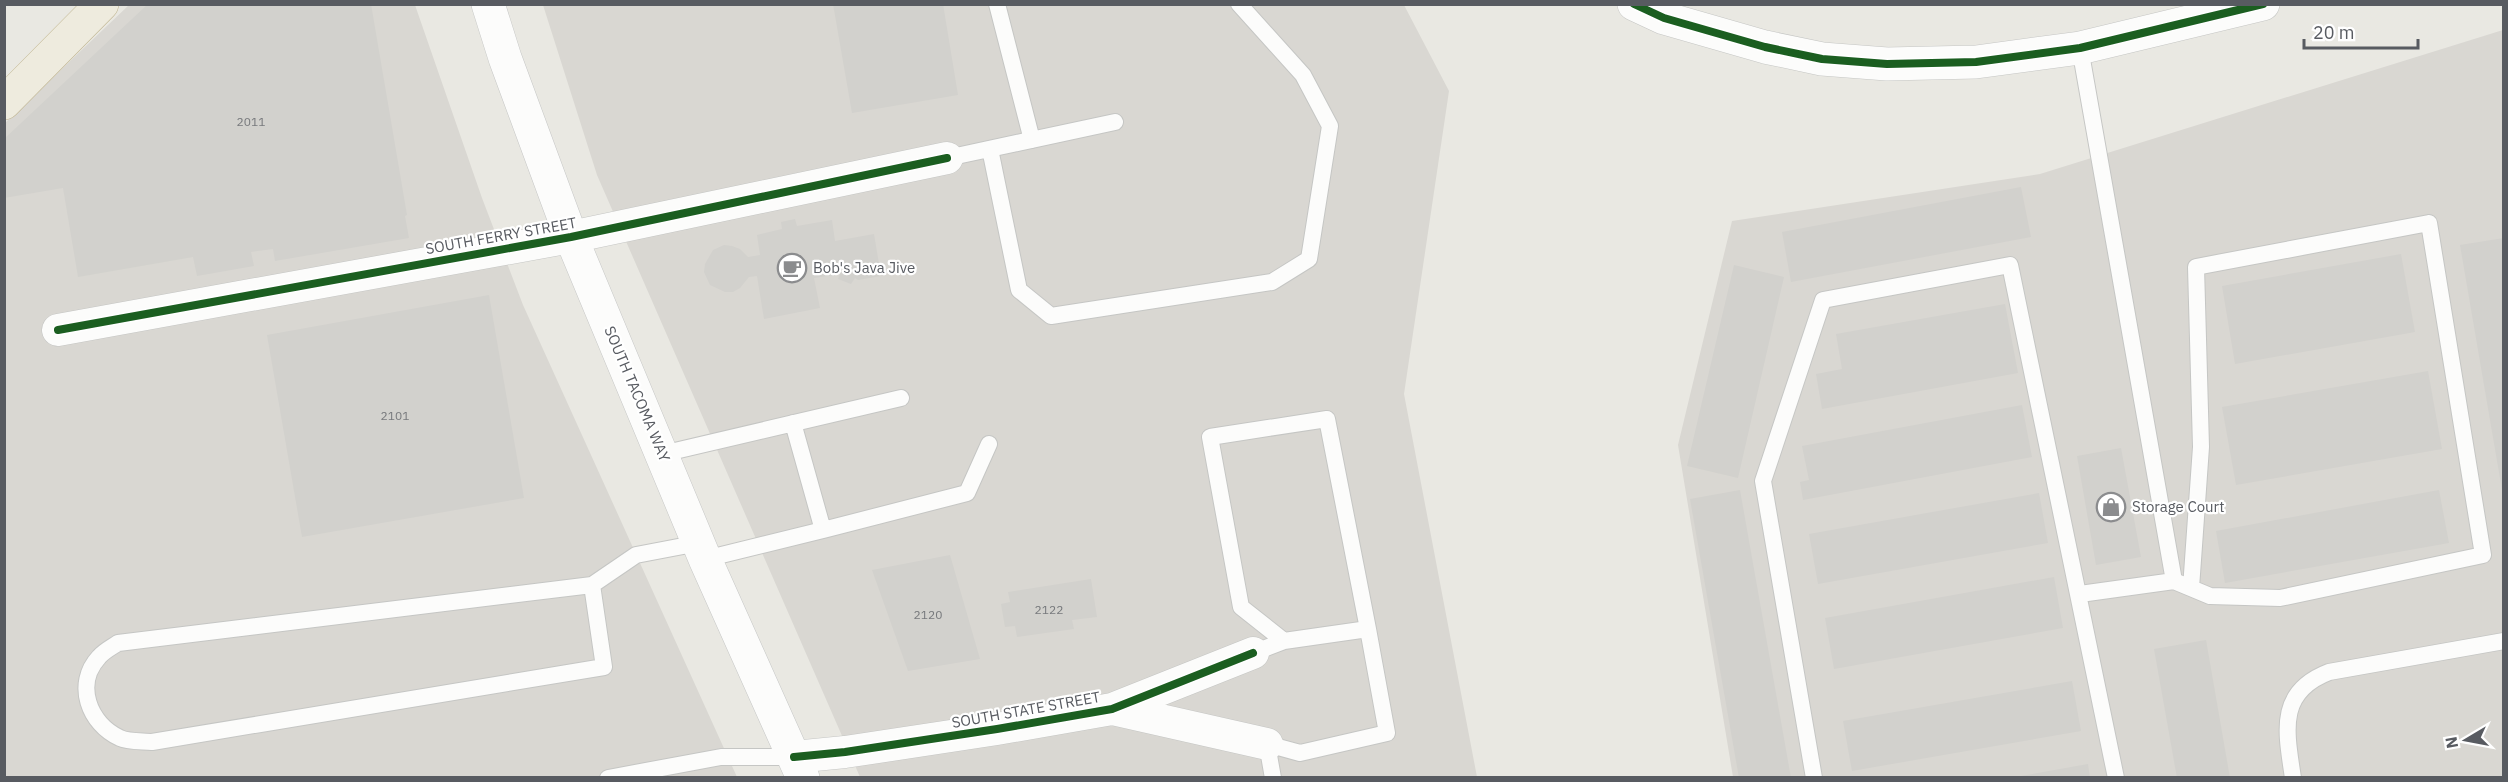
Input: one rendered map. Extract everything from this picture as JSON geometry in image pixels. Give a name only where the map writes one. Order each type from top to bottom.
[{"type":"highway","points":[[4,103],[102,4]]},
{"type":"main road","name":"SOUTH TACOMA WAY","points":[[488,4],[505,58],[571,237],[702,551],[799,767]]},
{"type":"main road","points":[[1634,4],[1664,18],[1722,36],[1822,59],[1887,64],[1976,62],[2080,48],[2263,4]]},
{"type":"street","name":"SOUTH FERRY STREET","points":[[58,330],[571,237],[947,158]]},
{"type":"street","name":"SOUTH STATE STREET","points":[[799,767],[845,752],[1112,709],[1253,653]]},
{"type":"street","name":"SOUTH STATE STREET","points":[[1112,709],[1267,744]]},
{"type":"lane","points":[[997,4],[1032,140]]},
{"type":"lane","points":[[990,149],[1018,290],[1051,316],[1272,282],[1310,259],[1330,126],[1303,75],[1239,4]]},
{"type":"lane","points":[[2080,48],[2174,581]]},
{"type":"lane","name":"SOUTH FERRY STREET","points":[[947,158],[1115,122]]},
{"type":"lane","points":[[2080,594],[2174,581],[2210,596],[2280,598],[2483,555],[2429,223],[2196,267],[2201,447],[2191,588]]},
{"type":"lane","points":[[1814,777],[1763,481],[1823,300],[2010,265],[2080,594],[2116,777]]},
{"type":"lane","points":[[662,454],[901,398]]},
{"type":"lane","points":[[1273,777],[1267,744],[1300,753],[1387,733],[1328,419],[1210,436],[1240,607],[1284,641]]},
{"type":"lane","points":[[793,423],[824,531]]},
{"type":"lane","points":[[592,585],[604,668],[152,741],[121,739],[98,722],[87,703],[88,676],[99,657],[118,643],[592,585],[636,555],[702,551],[824,531],[967,493],[989,444]]},
{"type":"lane","points":[[1253,653],[1284,641],[1368,629]]},
{"type":"lane","points":[[2293,777],[2288,736],[2289,709],[2295,694],[2312,679],[2329,672],[2504,641]]},
{"type":"lane","points":[[608,777],[721,758],[799,767]]},
{"type":"shaded area","points":[[129,5],[415,5],[482,198],[523,305],[737,777],[5,777],[4,124]]},
{"type":"shaded area","points":[[543,5],[1404,5],[1449,91],[1404,394],[1477,777],[860,777],[597,175]]},
{"type":"shaded area","points":[[2503,30],[2503,777],[1733,777],[1678,445],[1732,221],[2040,174]]},
{"type":"building","points":[[148,4],[371,4],[409,238],[275,261],[273,249],[251,252],[254,266],[197,276],[193,257],[78,277],[63,188],[4,198],[4,139]]},
{"type":"building","points":[[833,4],[943,4],[958,95],[852,113]]},
{"type":"building","points":[[2021,187],[2031,237],[1791,282],[1782,232]]},
{"type":"building","name":"Bob's Java Jive","points":[[795,219],[797,226],[832,220],[835,241],[874,234],[881,276],[858,280],[855,278],[851,284],[838,279],[840,274],[814,278],[820,308],[764,319],[757,276],[749,277],[740,288],[733,292],[725,292],[710,285],[704,272],[705,264],[713,250],[724,245],[740,249],[748,257],[760,255],[757,235],[782,229],[781,222]]},
{"type":"building","points":[[2504,238],[2504,490],[2502,490],[2460,245]]},
{"type":"building","points":[[2401,254],[2415,332],[2235,364],[2222,286]]},
{"type":"building","points":[[1734,265],[1784,277],[1738,478],[1687,466]]},
{"type":"building","points":[[489,295],[524,498],[302,537],[267,335]]},
{"type":"building","points":[[2005,304],[2018,373],[1822,409],[1816,374],[1842,369],[1836,334]]},
{"type":"building","points":[[2428,371],[2442,449],[2236,485],[2222,407]]},
{"type":"building","points":[[2022,405],[2032,457],[1803,500],[1800,482],[1809,480],[1802,446]]},
{"type":"building","points":[[2121,448],[2141,557],[2096,565],[2077,456]]},
{"type":"building","points":[[1740,490],[1791,778],[1739,778],[1690,499]]},
{"type":"building","points":[[2439,490],[2449,543],[2225,583],[2216,531]]},
{"type":"building","points":[[2039,493],[2048,543],[1818,584],[1809,534]]},
{"type":"building","points":[[950,555],[980,659],[908,671],[872,570]]},
{"type":"building","points":[[2054,577],[2063,628],[1834,669],[1825,618]]},
{"type":"building","points":[[1091,579],[1097,617],[1072,620],[1074,629],[1017,637],[1015,626],[1005,627],[1001,604],[1010,602],[1008,592]]},
{"type":"building","points":[[2206,640],[2230,778],[2177,778],[2154,649]]},
{"type":"building","points":[[2072,681],[2081,731],[1852,771],[1843,721]]},
{"type":"building","points":[[2088,764],[2090,778],[2021,778],[2021,776]]},
{"type":"cycle path","points":[[1634,4],[1664,18],[1765,47],[1822,59],[1887,64],[1976,62],[2080,48],[2263,4]]},
{"type":"cycle path","points":[[58,330],[571,237],[947,158]]},
{"type":"cycle path","points":[[794,757],[845,752],[1112,709],[1253,653]]},
{"type":"place","name":"Bob's Java Jive","points":[[792,268]]},
{"type":"place","name":"Storage Court","points":[[2111,507]]}]
